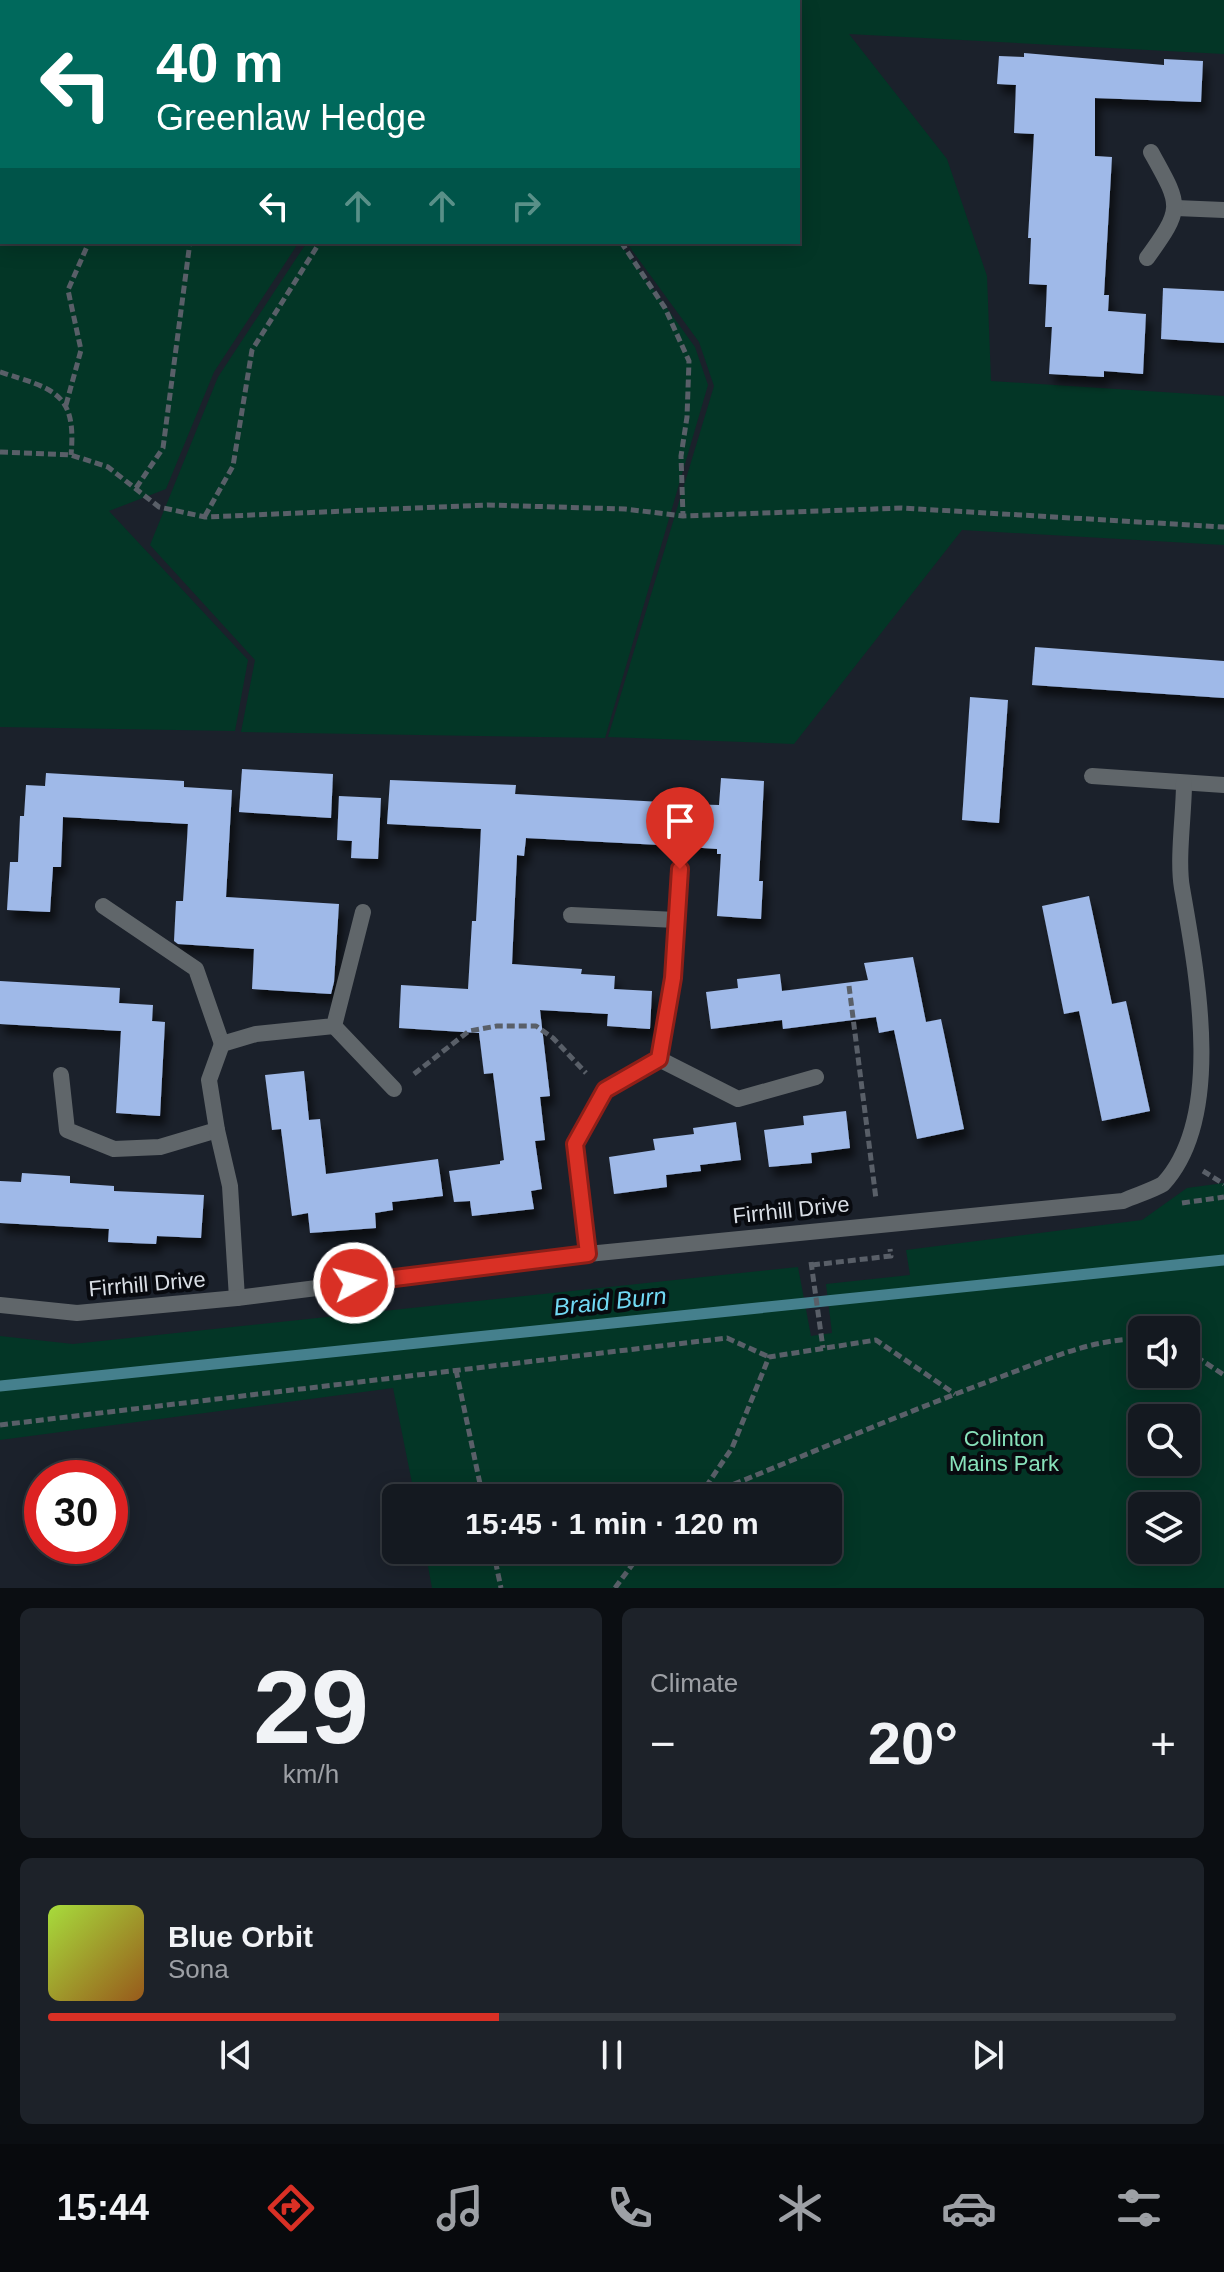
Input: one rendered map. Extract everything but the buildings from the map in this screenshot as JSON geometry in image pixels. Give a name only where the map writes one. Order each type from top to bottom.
[{"type":"street","points":[[1147,258],[1170,226],[1176,208],[1173,192],[1151,152]]},
{"type":"street","points":[[1176,208],[1224,210]]},
{"type":"street","points":[[1092,776],[1224,785]]},
{"type":"street","points":[[1184,783],[1182,884],[1218,1043],[1218,1057]]},
{"type":"street","points":[[659,1059],[673,978],[680,869]]},
{"type":"street","points":[[103,906],[196,969],[222,1044],[209,1080],[230,1186],[237,1298]]},
{"type":"street","points":[[334,1026],[363,912]]},
{"type":"street","points":[[571,915],[676,920]]},
{"type":"street","points":[[222,1044],[256,1034],[334,1026]]},
{"type":"street","points":[[334,1026],[394,1089]]},
{"type":"street","points":[[659,1059],[738,1099],[816,1077]]},
{"type":"street","points":[[588,1254],[575,1144],[605,1090],[659,1059]]},
{"type":"street","points":[[61,1075],[67,1130],[114,1149],[160,1147],[217,1130]]},
{"type":"street","name":"Firrhill Drive","points":[[0,1305],[77,1313],[237,1298],[588,1254],[1123,1201],[1162,1185],[1189,1162],[1210,1123],[1213,1110]]},
{"type":"path","points":[[66,405],[81,350],[68,290],[88,244]]},
{"type":"path","points":[[136,488],[163,448],[190,244]]},
{"type":"path","points":[[205,517],[233,466],[252,350],[319,244]]},
{"type":"path","points":[[622,244],[665,308],[689,361],[687,417],[681,456],[683,516]]},
{"type":"path","points":[[0,372],[45,386],[66,405],[73,426],[71,455]]},
{"type":"path","points":[[0,452],[71,455],[108,467],[159,507],[205,517],[487,505],[625,509],[683,516],[902,508],[1224,527]]},
{"type":"path","points":[[849,986],[880,1224]]},
{"type":"path","points":[[394,1089],[469,1031],[497,1026],[536,1026],[553,1038],[605,1090]]},
{"type":"path","points":[[1189,1162],[1224,1184]]},
{"type":"path","points":[[812,1265],[823,1348]]},
{"type":"path","points":[[0,1425],[727,1338],[769,1357],[876,1340],[955,1394]]},
{"type":"path","points":[[734,1484],[955,1394],[1092,1344],[1128,1339]]},
{"type":"path","points":[[709,1484],[732,1448],[769,1357]]},
{"type":"path","points":[[1200,1359],[1224,1375]]},
{"type":"path","points":[[456,1370],[480,1484]]},
{"type":"path","points":[[496,1564],[501,1588]]},
{"type":"path","points":[[615,1588],[633,1564]]},
{"type":"green space","points":[[800,0],[1224,0],[1224,54],[849,34],[947,159],[987,276],[991,381],[1224,396],[1224,545],[962,530],[794,744],[608,737],[714,386],[699,342],[627,244],[800,244]]},
{"type":"green space","points":[[0,244],[298,244],[214,372],[166,489],[109,511],[248,660],[235,731],[0,727]]},
{"type":"green space","points":[[306,244],[620,244],[695,347],[708,385],[605,738],[241,732],[255,660],[150,545],[218,377]]},
{"type":"green space","name":"Colinton Mains Park","points":[[1224,1183],[1224,1588],[432,1588],[428,1564],[842,1564],[842,1484],[412,1484],[393,1388],[0,1440],[0,1336],[73,1344],[798,1267],[811,1336],[832,1333],[826,1284],[910,1275],[906,1250],[1142,1220],[1187,1188]]},
{"type":"waterway","name":"Braid Burn","points":[[0,1386],[1224,1260]]},
{"type":"route","points":[[354,1283],[588,1254],[575,1144],[605,1090],[659,1059],[673,978],[680,869]]}]
